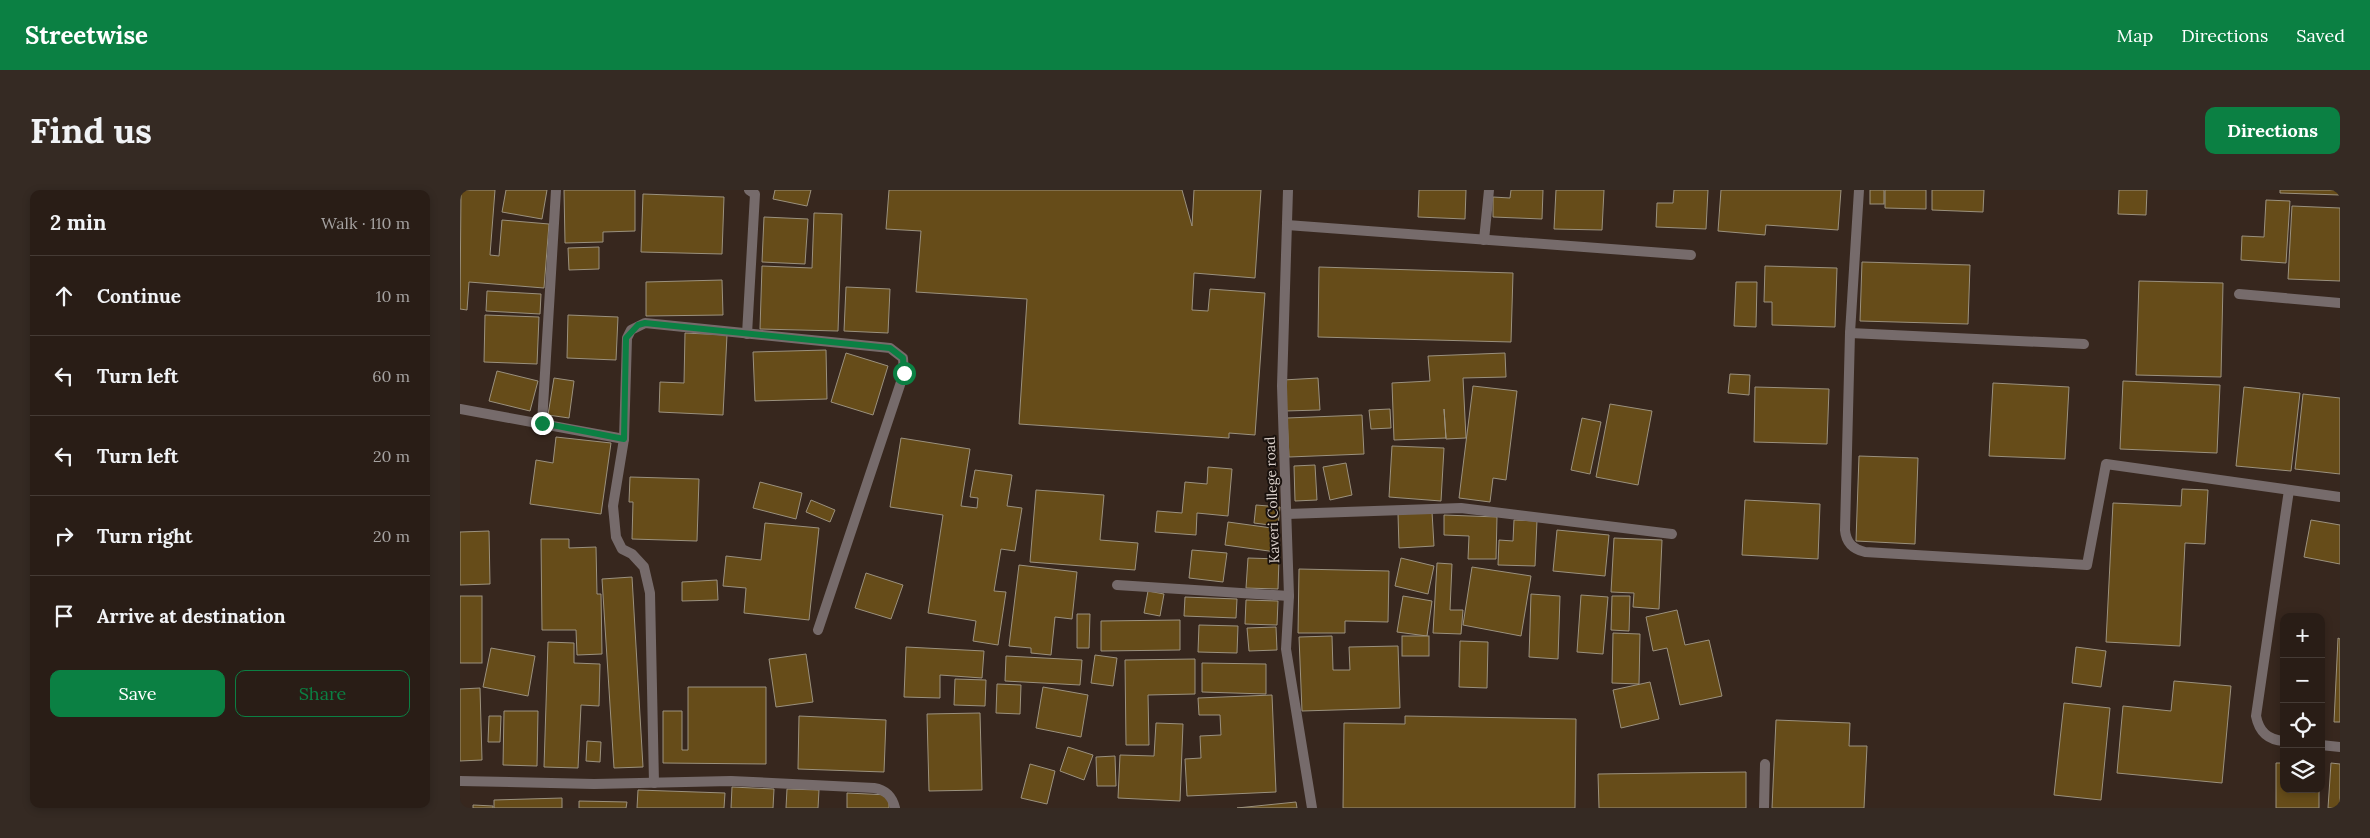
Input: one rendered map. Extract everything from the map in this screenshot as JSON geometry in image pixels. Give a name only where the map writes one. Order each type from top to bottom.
[{"type":"street","points":[[542,423],[556,190]]},
{"type":"street","points":[[747,334],[755,194],[749,190]]},
{"type":"street","name":"Kaveri College road","points":[[1288,190],[1282,386],[1289,596],[1286,649],[1312,808]]},
{"type":"street","points":[[1484,240],[1488,190]]},
{"type":"street","points":[[1859,190],[1850,333],[1844,530],[1847,540],[1857,550],[2087,565],[2106,464],[2340,497]]},
{"type":"street","points":[[1287,226],[1691,255]]},
{"type":"street","points":[[2239,294],[2340,303]]},
{"type":"street","points":[[654,783],[650,593],[644,567],[632,554],[622,549],[616,537],[613,506],[624,439],[626,338],[631,330],[645,323],[890,348],[903,358],[904,373],[818,630]]},
{"type":"street","points":[[1850,333],[2084,344]]},
{"type":"street","points":[[460,409],[624,439]]},
{"type":"street","points":[[2280,740],[2264,735],[2258,726],[2256,716],[2289,490]]},
{"type":"street","points":[[1287,514],[1461,508],[1672,534]]},
{"type":"street","points":[[1117,585],[1289,596]]},
{"type":"street","points":[[2325,745],[2340,747]]},
{"type":"street","points":[[1764,808],[1765,764]]},
{"type":"street","points":[[460,781],[654,783],[731,781],[874,788],[883,789],[890,796],[895,808]]},
{"type":"building","points":[[461,190],[495,190],[490,255],[499,256],[502,220],[549,224],[544,288],[469,282],[467,310],[460,309]]},
{"type":"building","points":[[506,190],[547,190],[542,219],[502,212]]},
{"type":"building","points":[[564,190],[635,190],[635,231],[603,232],[603,242],[565,243]]},
{"type":"building","points":[[775,190],[811,190],[807,206],[773,199]]},
{"type":"building","points":[[889,190],[1182,190],[1192,226],[1194,190],[1261,190],[1255,278],[1194,273],[1192,310],[1208,311],[1210,289],[1265,293],[1255,435],[1229,433],[1229,438],[1019,424],[1027,299],[916,292],[921,231],[886,229]]},
{"type":"building","points":[[1419,190],[1466,190],[1465,219],[1418,217]]},
{"type":"building","points":[[1511,190],[1543,190],[1542,219],[1493,217],[1493,197],[1510,198]]},
{"type":"building","points":[[1556,190],[1604,190],[1602,230],[1554,229]]},
{"type":"building","points":[[1674,190],[1708,190],[1706,229],[1656,227],[1657,203],[1673,203]]},
{"type":"building","points":[[1721,190],[1841,190],[1838,230],[1766,225],[1765,235],[1718,231]]},
{"type":"building","points":[[1870,190],[1884,190],[1884,204],[1870,204]]},
{"type":"building","points":[[1885,190],[1926,190],[1926,209],[1885,208]]},
{"type":"building","points":[[1932,190],[1984,190],[1983,212],[1932,210]]},
{"type":"building","points":[[2119,190],[2147,190],[2146,215],[2118,214]]},
{"type":"building","points":[[2280,190],[2340,190],[2340,195],[2280,193]]},
{"type":"building","points":[[643,194],[724,197],[722,254],[641,252]]},
{"type":"building","points":[[2266,200],[2290,201],[2286,263],[2241,260],[2242,236],[2264,237]]},
{"type":"building","points":[[2292,206],[2340,208],[2340,281],[2288,279]]},
{"type":"building","points":[[814,213],[842,214],[838,331],[760,329],[762,266],[812,268]]},
{"type":"building","points":[[764,217],[808,219],[805,264],[762,262]]},
{"type":"building","points":[[599,247],[599,269],[569,270],[568,248]]},
{"type":"building","points":[[1862,262],[1970,265],[1968,324],[1860,321]]},
{"type":"building","points":[[1765,266],[1837,268],[1835,327],[1772,325],[1772,302],[1764,302]]},
{"type":"building","points":[[1319,267],[1513,273],[1511,342],[1318,337]]},
{"type":"building","points":[[722,280],[723,315],[646,316],[646,282]]},
{"type":"building","points":[[2139,281],[2223,283],[2221,377],[2136,375]]},
{"type":"building","points":[[1736,282],[1757,282],[1756,327],[1734,326]]},
{"type":"building","points":[[846,287],[890,289],[888,333],[844,331]]},
{"type":"building","points":[[487,291],[541,294],[540,314],[486,311]]},
{"type":"building","points":[[485,315],[539,317],[537,364],[484,362]]},
{"type":"building","points":[[568,315],[618,317],[616,360],[567,358]]},
{"type":"building","points":[[685,333],[727,335],[723,415],[659,412],[660,382],[684,383]]},
{"type":"building","points":[[826,350],[827,399],[755,401],[753,352]]},
{"type":"building","points":[[846,353],[888,366],[873,415],[831,402]]},
{"type":"building","points":[[1505,353],[1506,377],[1463,378],[1466,438],[1394,440],[1392,383],[1430,381],[1428,356]]},
{"type":"building","points":[[497,371],[538,381],[530,411],[489,401]]},
{"type":"building","points":[[1730,374],[1750,375],[1749,395],[1728,393]]},
{"type":"building","points":[[554,378],[574,381],[569,418],[548,415]]},
{"type":"building","points":[[1318,378],[1320,410],[1285,411],[1283,380]]},
{"type":"building","points":[[2123,381],[2220,385],[2217,453],[2120,449]]},
{"type":"building","points":[[1993,383],[2069,387],[2065,459],[1989,456]]},
{"type":"building","points":[[1473,386],[1517,391],[1506,480],[1493,478],[1490,502],[1459,498]]},
{"type":"building","points":[[1755,387],[1829,389],[1827,444],[1754,442]]},
{"type":"building","points":[[2244,387],[2300,393],[2291,471],[2236,466]]},
{"type":"building","points":[[2303,394],[2340,398],[2340,474],[2295,469]]},
{"type":"building","points":[[1610,404],[1652,411],[1638,485],[1596,477]]},
{"type":"building","points":[[1390,409],[1391,428],[1371,429],[1369,410]]},
{"type":"building","points":[[1362,415],[1364,454],[1289,457],[1287,418]]},
{"type":"building","points":[[1582,418],[1601,422],[1590,474],[1571,470]]},
{"type":"building","points":[[556,437],[611,443],[601,514],[530,504],[536,460],[553,463]]},
{"type":"building","points":[[901,438],[970,449],[961,506],[977,508],[978,498],[970,497],[975,470],[1012,475],[1007,506],[1022,508],[1015,551],[1001,549],[994,591],[1006,592],[998,645],[973,641],[976,621],[928,613],[943,515],[890,507]]},
{"type":"building","points":[[1392,446],[1444,448],[1441,501],[1389,497]]},
{"type":"building","points":[[1859,456],[1918,458],[1915,544],[1856,541]]},
{"type":"building","points":[[1346,463],[1352,495],[1330,500],[1323,467]]},
{"type":"building","points":[[1315,465],[1317,500],[1295,501],[1294,466]]},
{"type":"building","points":[[1208,467],[1232,469],[1228,516],[1197,513],[1196,535],[1155,532],[1157,511],[1182,513],[1185,482],[1207,484]]},
{"type":"building","points":[[630,477],[699,479],[697,541],[632,539],[633,502],[629,502]]},
{"type":"building","points":[[760,482],[802,493],[796,519],[753,508]]},
{"type":"building","points":[[2182,489],[2208,490],[2205,544],[2185,543],[2180,646],[2106,642],[2113,503],[2181,506]]},
{"type":"building","points":[[1036,490],[1104,495],[1100,540],[1138,543],[1135,570],[1030,562]]},
{"type":"building","points":[[811,500],[835,510],[830,522],[806,512]]},
{"type":"building","points":[[1745,500],[1820,504],[1818,559],[1742,555]]},
{"type":"building","points":[[1256,505],[1280,507],[1278,526],[1254,523]]},
{"type":"building","points":[[1432,512],[1434,546],[1399,548],[1398,514]]},
{"type":"building","points":[[1444,515],[1497,517],[1496,559],[1468,559],[1469,536],[1444,535]]},
{"type":"building","points":[[1514,520],[1537,521],[1535,566],[1498,565],[1499,540],[1513,541]]},
{"type":"building","points":[[2311,520],[2340,525],[2340,564],[2304,557]]},
{"type":"building","points":[[1228,522],[1279,529],[1276,552],[1225,545]]},
{"type":"building","points":[[765,523],[819,528],[809,620],[744,613],[746,588],[723,586],[726,556],[761,560]]},
{"type":"building","points":[[1557,530],[1609,535],[1605,576],[1553,571]]},
{"type":"building","points":[[489,531],[490,584],[460,585],[460,532]]},
{"type":"building","points":[[1614,538],[1662,540],[1659,609],[1633,607],[1634,593],[1611,592]]},
{"type":"building","points":[[541,539],[569,539],[569,548],[596,547],[597,594],[601,594],[602,654],[577,655],[576,630],[542,630]]},
{"type":"building","points":[[1192,550],[1227,553],[1223,582],[1189,578]]},
{"type":"building","points":[[1248,558],[1279,559],[1278,589],[1246,588]]},
{"type":"building","points":[[1401,558],[1434,566],[1428,594],[1395,586]]},
{"type":"building","points":[[1437,563],[1452,564],[1450,610],[1463,610],[1461,634],[1433,633]]},
{"type":"building","points":[[1019,565],[1077,572],[1072,619],[1055,617],[1051,655],[1031,653],[1031,648],[1009,646]]},
{"type":"building","points":[[1472,567],[1531,576],[1521,636],[1463,625]]},
{"type":"building","points":[[1299,569],[1389,571],[1388,622],[1345,621],[1345,633],[1298,633]]},
{"type":"building","points":[[866,573],[903,585],[891,619],[855,608]]},
{"type":"building","points":[[632,577],[643,767],[614,768],[602,579]]},
{"type":"building","points":[[717,580],[718,600],[682,601],[682,582]]},
{"type":"building","points":[[1148,591],[1164,594],[1160,616],[1144,613]]},
{"type":"building","points":[[1531,594],[1560,596],[1558,659],[1529,657]]},
{"type":"building","points":[[1581,595],[1608,597],[1603,654],[1577,652]]},
{"type":"building","points":[[460,596],[482,596],[482,663],[460,663]]},
{"type":"building","points":[[1403,596],[1432,601],[1427,636],[1397,632]]},
{"type":"building","points":[[1612,596],[1630,596],[1629,631],[1611,630]]},
{"type":"building","points":[[1185,597],[1237,599],[1236,618],[1184,616]]},
{"type":"building","points":[[1246,600],[1278,601],[1277,625],[1245,624]]},
{"type":"building","points":[[1677,610],[1685,645],[1709,640],[1722,696],[1680,705],[1667,648],[1653,651],[1646,617]]},
{"type":"building","points":[[1077,614],[1090,614],[1089,648],[1077,648]]},
{"type":"building","points":[[1180,620],[1180,650],[1101,651],[1101,621]]},
{"type":"building","points":[[1199,625],[1238,626],[1237,653],[1198,652]]},
{"type":"building","points":[[1276,627],[1277,650],[1249,651],[1247,628]]},
{"type":"building","points":[[1613,633],[1640,634],[1639,684],[1612,683]]},
{"type":"building","points":[[1332,636],[1333,670],[1350,670],[1349,647],[1398,646],[1400,708],[1302,711],[1299,637]]},
{"type":"building","points":[[1402,636],[1429,636],[1429,656],[1402,656]]},
{"type":"building","points":[[2338,638],[2340,639],[2340,722],[2334,722]]},
{"type":"building","points":[[1460,641],[1488,642],[1487,688],[1459,687]]},
{"type":"building","points":[[548,642],[574,643],[574,663],[600,664],[599,706],[581,705],[578,768],[544,767]]},
{"type":"building","points":[[906,647],[984,651],[982,678],[940,675],[940,698],[904,697]]},
{"type":"building","points":[[2076,647],[2106,651],[2101,687],[2072,683]]},
{"type":"building","points":[[491,648],[535,656],[528,696],[483,687]]},
{"type":"building","points":[[806,654],[813,702],[776,707],[769,659]]},
{"type":"building","points":[[1095,655],[1117,658],[1113,686],[1091,683]]},
{"type":"building","points":[[1006,656],[1082,660],[1080,685],[1005,681]]},
{"type":"building","points":[[1195,659],[1195,694],[1148,695],[1149,745],[1126,745],[1125,660]]},
{"type":"building","points":[[1202,663],[1266,664],[1266,694],[1202,692]]},
{"type":"building","points":[[955,679],[986,680],[985,706],[954,705]]},
{"type":"building","points":[[2174,681],[2231,686],[2222,783],[2117,773],[2123,706],[2171,711]]},
{"type":"building","points":[[1650,682],[1659,719],[1621,728],[1613,690]]},
{"type":"building","points":[[997,684],[1021,685],[1020,714],[996,713]]},
{"type":"building","points":[[688,687],[766,687],[766,764],[663,763],[663,711],[682,711],[682,750],[688,750]]},
{"type":"building","points":[[1043,687],[1088,695],[1081,737],[1036,728]]},
{"type":"building","points":[[480,688],[482,760],[460,761],[460,689]]},
{"type":"building","points":[[1272,695],[1276,792],[1187,796],[1185,759],[1201,758],[1200,736],[1221,735],[1220,715],[1199,715],[1198,698]]},
{"type":"building","points":[[2064,703],[2110,708],[2101,800],[2054,795]]},
{"type":"building","points":[[504,711],[538,711],[537,766],[503,765]]},
{"type":"building","points":[[980,713],[982,790],[929,791],[927,714]]},
{"type":"building","points":[[489,716],[501,716],[500,742],[488,742]]},
{"type":"building","points":[[799,716],[886,720],[884,772],[798,769]]},
{"type":"building","points":[[1405,716],[1576,719],[1575,808],[1343,808],[1344,723],[1405,724]]},
{"type":"building","points":[[1776,720],[1850,723],[1849,746],[1867,746],[1864,808],[1772,808]]},
{"type":"building","points":[[1156,723],[1183,724],[1180,801],[1118,798],[1120,755],[1154,756]]},
{"type":"building","points":[[587,741],[601,742],[600,762],[586,761]]},
{"type":"building","points":[[1068,747],[1093,755],[1084,780],[1060,771]]},
{"type":"building","points":[[1115,756],[1116,786],[1097,786],[1096,757]]},
{"type":"building","points":[[2276,763],[2280,763],[2280,793],[2319,793],[2319,808],[2276,808]]},
{"type":"building","points":[[2331,763],[2340,764],[2340,808],[2328,808]]},
{"type":"building","points":[[1030,764],[1055,771],[1047,804],[1021,798]]},
{"type":"building","points":[[1746,772],[1746,808],[1599,808],[1598,774]]},
{"type":"building","points":[[732,787],[774,789],[773,808],[731,808]]},
{"type":"building","points":[[787,789],[819,790],[818,808],[786,808]]},
{"type":"building","points":[[638,790],[725,793],[724,808],[637,808]]},
{"type":"building","points":[[847,793],[889,795],[889,808],[847,808]]},
{"type":"building","points":[[562,798],[562,808],[494,808],[494,800]]},
{"type":"building","points":[[579,801],[627,802],[626,808],[579,808]]},
{"type":"building","points":[[1296,802],[1297,808],[1237,808]]},
{"type":"building","points":[[473,805],[493,806],[493,808],[473,808]]},
{"type":"route","points":[[542,423],[624,439],[626,338],[631,330],[645,323],[890,348],[903,358],[904,373]]}]
